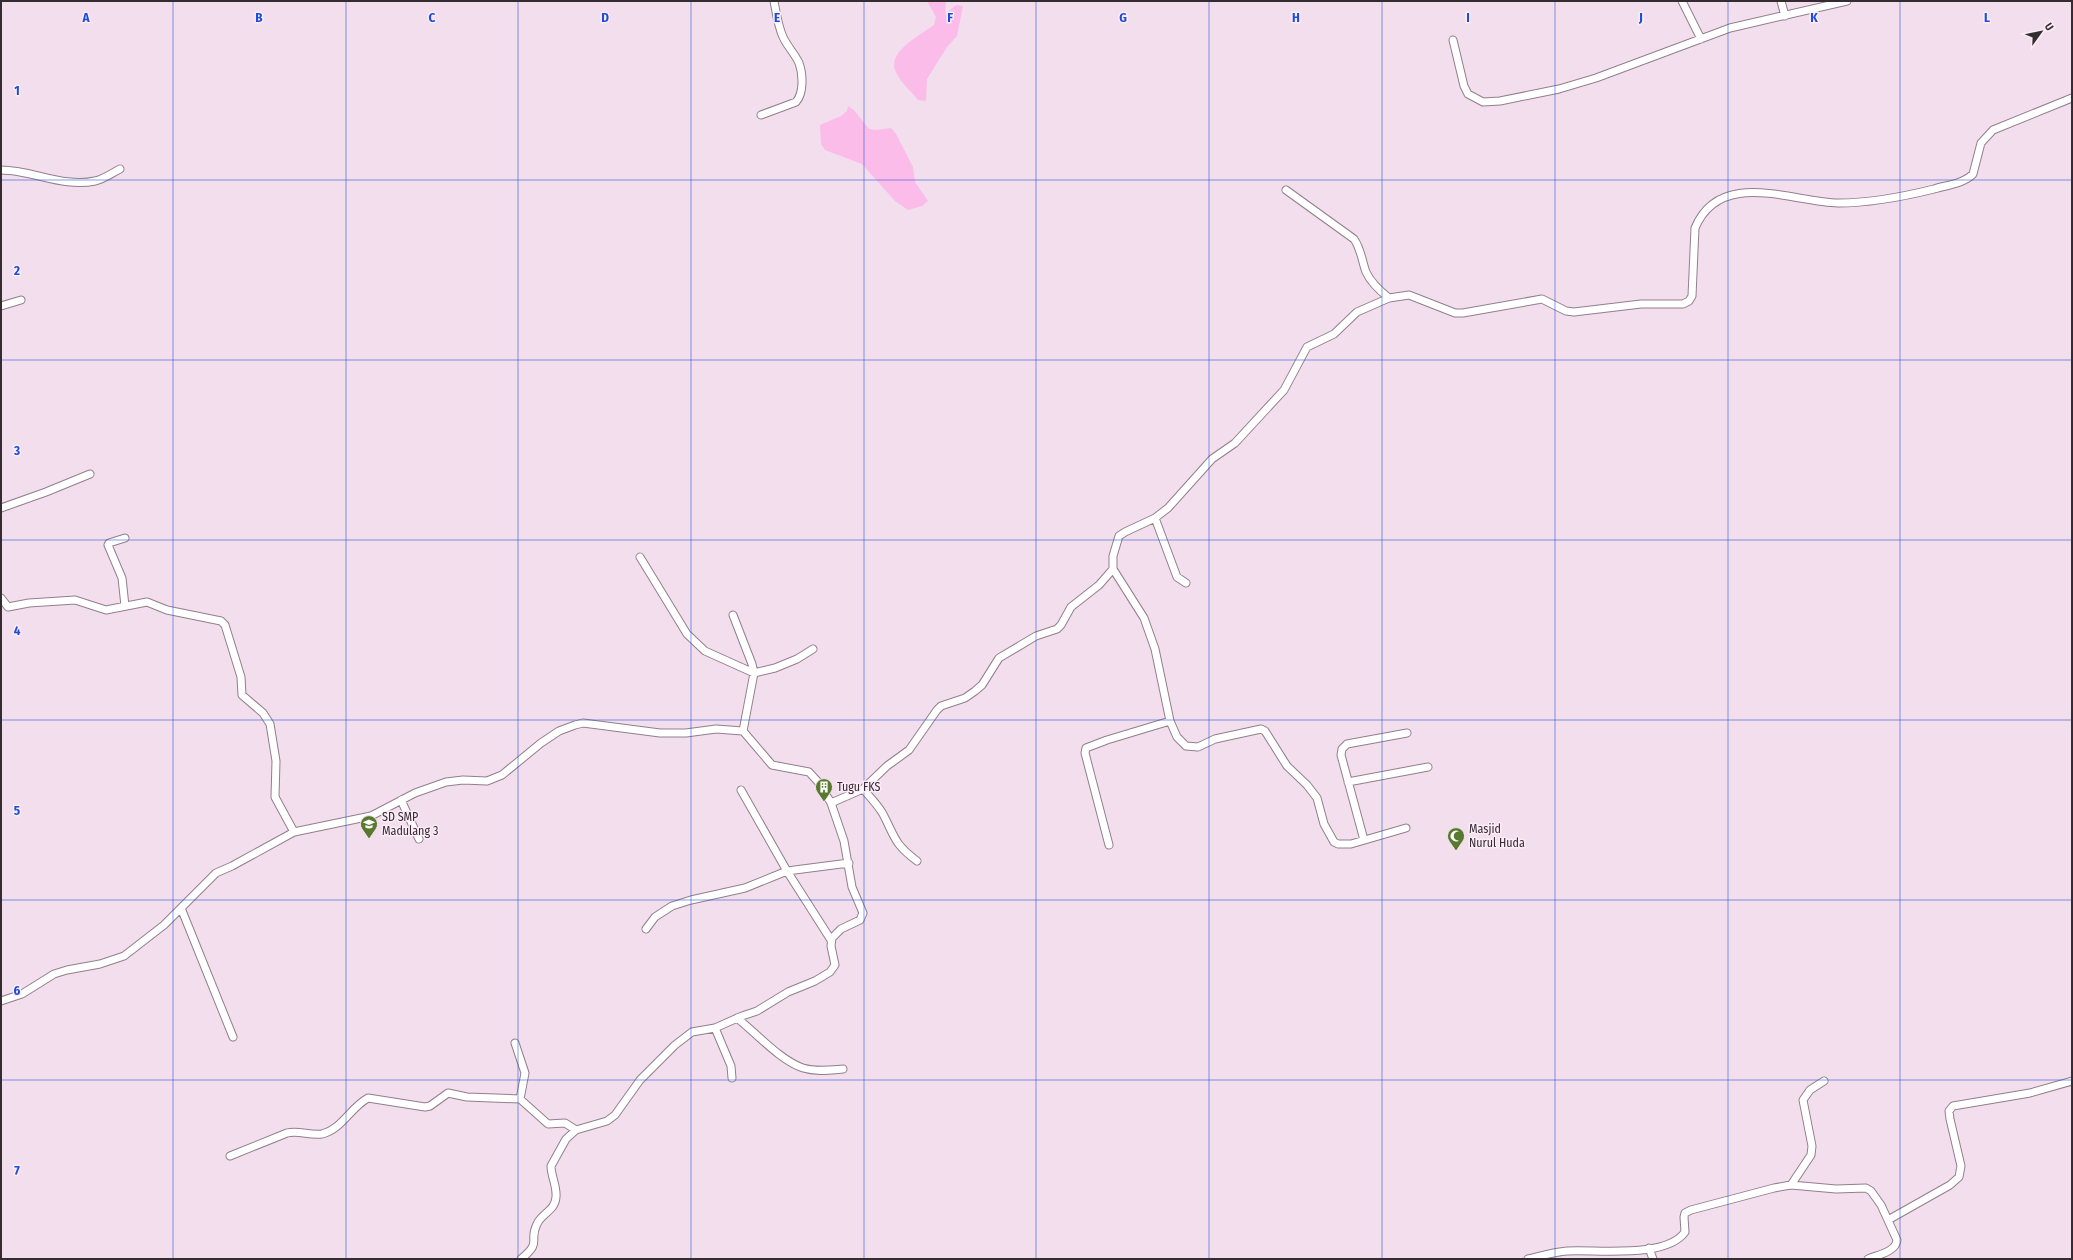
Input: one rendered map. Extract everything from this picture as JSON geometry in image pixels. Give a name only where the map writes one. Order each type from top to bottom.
[{"type":"street","points":[[761,115],[796,102],[800,98],[801,91],[802,78],[799,63],[782,36],[774,1]]},
{"type":"street","points":[[1682,1],[1701,39]]},
{"type":"street","points":[[1781,1],[1785,16]]},
{"type":"street","points":[[1453,40],[1464,86],[1468,94],[1483,102],[1533,95],[1596,78],[1730,28],[1848,1]]},
{"type":"street","points":[[1406,828],[1351,844],[1338,844],[1334,842],[1324,824],[1317,798],[1307,785],[1287,766],[1267,734],[1261,729],[1222,737],[1192,748],[1181,742],[1170,721],[1149,630],[1137,606],[1113,569],[1113,556],[1119,536],[1155,518],[1168,508],[1212,459],[1235,443],[1284,390],[1307,348],[1334,334],[1357,312],[1389,298],[1409,295],[1455,313],[1463,313],[1542,299],[1566,311],[1574,312],[1641,304],[1683,304],[1689,301],[1692,296],[1695,228],[1699,219],[1707,209],[1719,201],[1744,193],[1762,192],[1836,203],[1862,202],[1897,198],[1960,182],[1973,174],[1981,143],[1993,130],[2072,98]]},
{"type":"street","points":[[1,170],[18,170],[56,179],[84,182],[96,181],[120,169]]},
{"type":"street","points":[[1286,190],[1354,239],[1358,245],[1367,273],[1376,287],[1389,298]]},
{"type":"street","points":[[1,306],[21,300]]},
{"type":"street","points":[[1,508],[90,474]]},
{"type":"street","points":[[1155,518],[1177,576],[1186,583]]},
{"type":"street","points":[[125,538],[109,543],[108,545],[122,578],[125,606]]},
{"type":"street","points":[[640,557],[687,634],[705,651],[754,674],[782,665],[813,649]]},
{"type":"street","points":[[831,803],[863,789],[887,766],[914,746],[942,706],[965,698],[975,692],[982,685],[999,658],[1036,636],[1057,629],[1061,626],[1071,607],[1099,585],[1113,569]]},
{"type":"street","points":[[1,598],[4,608],[29,603],[75,600],[106,610],[147,602],[167,610],[203,616],[224,623],[240,677],[242,695],[265,715],[270,724],[276,761],[274,797],[294,832]]},
{"type":"street","points":[[733,616],[752,664],[754,674],[743,731]]},
{"type":"street","points":[[1109,845],[1085,753],[1086,748],[1170,721]]},
{"type":"street","points":[[1,1001],[22,994],[54,974],[100,964],[124,956],[164,925],[216,873],[232,866],[294,832],[371,816],[401,800],[446,782],[463,780],[487,782],[502,775],[541,743],[559,731],[583,723],[660,733],[686,733],[722,729],[743,731],[772,765],[808,772],[818,783],[831,803],[850,863],[852,887],[863,917],[858,922],[841,929],[831,940],[830,946],[835,965],[830,972],[815,981],[788,992],[757,1011],[715,1028],[692,1032],[675,1045],[640,1080],[611,1119],[576,1130],[566,1139],[551,1166],[555,1188],[554,1204],[552,1208],[537,1222],[534,1245],[521,1259]]},
{"type":"street","points":[[1364,840],[1341,755],[1342,749],[1347,744],[1407,733]]},
{"type":"street","points":[[1348,782],[1428,767]]},
{"type":"street","points":[[863,789],[883,814],[895,840],[917,861]]},
{"type":"street","points":[[741,790],[787,871],[831,940]]},
{"type":"street","points":[[401,800],[419,839]]},
{"type":"street","points":[[646,929],[654,917],[672,906],[691,900],[745,888],[787,871],[850,863]]},
{"type":"street","points":[[181,908],[233,1037]]},
{"type":"street","points":[[737,1018],[787,1060],[803,1068],[819,1071],[843,1069]]},
{"type":"street","points":[[715,1028],[731,1066],[732,1078]]},
{"type":"street","points":[[515,1043],[525,1074],[520,1100]]},
{"type":"street","points":[[1791,1185],[1810,1155],[1812,1146],[1804,1109],[1805,1095],[1824,1081]]},
{"type":"street","points":[[1888,1220],[1950,1184],[1959,1177],[1961,1166],[1950,1119],[1950,1111],[1953,1106],[2030,1093],[2072,1081]]},
{"type":"street","points":[[230,1156],[287,1132],[296,1131],[320,1134],[332,1130],[368,1098],[425,1107],[433,1104],[448,1093],[467,1097],[520,1100],[535,1111],[545,1124],[565,1123],[576,1130]]},
{"type":"street","points":[[1528,1259],[1569,1251],[1624,1252],[1674,1242],[1682,1238],[1685,1232],[1685,1213],[1691,1210],[1774,1188],[1791,1185],[1836,1189],[1866,1188],[1875,1195],[1897,1240],[1896,1244],[1891,1249],[1868,1259]]},
{"type":"street","points":[[1649,1248],[1653,1259]]},
{"type":"shaded area","points":[[927,1],[946,1],[945,14],[956,5],[963,6],[957,36],[947,47],[927,79],[926,101],[918,100],[902,82],[895,70],[894,63],[896,56],[907,44],[934,25],[936,17]]},
{"type":"shaded area","points":[[848,106],[854,110],[869,129],[876,130],[891,128],[896,134],[913,167],[915,182],[928,201],[922,206],[908,210],[895,201],[862,164],[825,150],[821,144],[820,125],[841,116],[847,111]]},
{"type":"place","name":"Tugu FKS","points":[[824,802]]},
{"type":"place","name":"SD SMP Madulang 3","points":[[369,839]]},
{"type":"place","name":"Masjid Nurul Huda","points":[[1456,851]]}]
